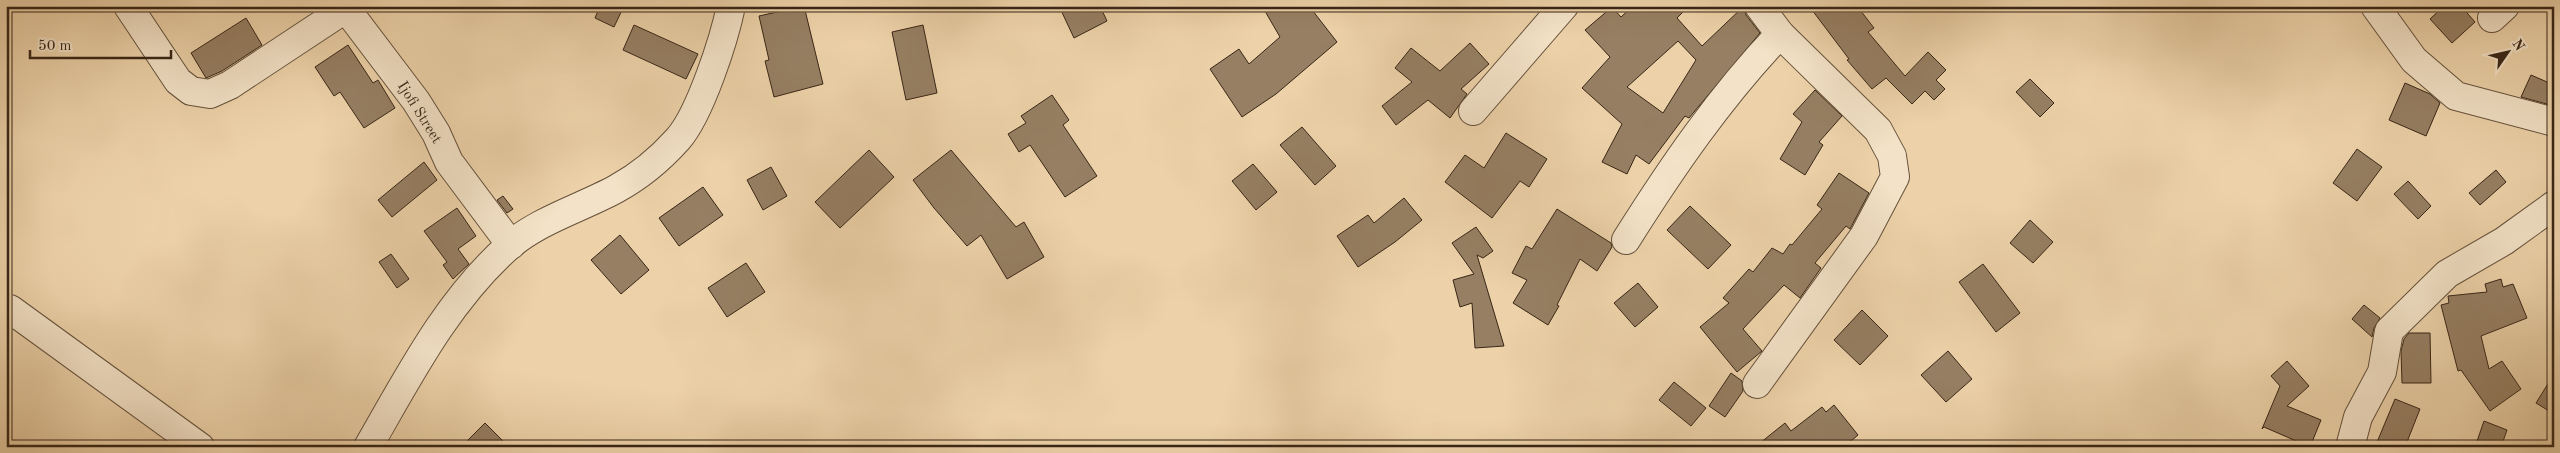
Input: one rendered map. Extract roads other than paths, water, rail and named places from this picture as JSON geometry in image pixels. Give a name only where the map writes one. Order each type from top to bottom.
[{"type":"street","points":[[128,6],[178,81],[191,91],[210,94],[230,85],[344,8]]},
{"type":"street","points":[[368,447],[443,321],[474,280],[511,245],[546,222],[617,188],[653,163],[679,138],[699,101],[725,35],[731,6]]},
{"type":"street","points":[[1473,111],[1564,6]]},
{"type":"street","points":[[1757,384],[1864,236],[1895,178],[1892,156],[1878,130],[1780,34],[1759,6]]},
{"type":"street","points":[[2375,6],[2414,60],[2456,96],[2554,122]]},
{"type":"street","name":"Ijofi Street","points":[[344,8],[416,101],[436,133],[449,162],[511,245]]},
{"type":"street","points":[[1626,240],[1671,169],[1714,110],[1751,65],[1780,34]]},
{"type":"street","points":[[2350,447],[2358,417],[2382,372],[2389,331],[2447,274],[2504,241],[2554,205]]},
{"type":"street","points":[[10,309],[200,447]]}]
